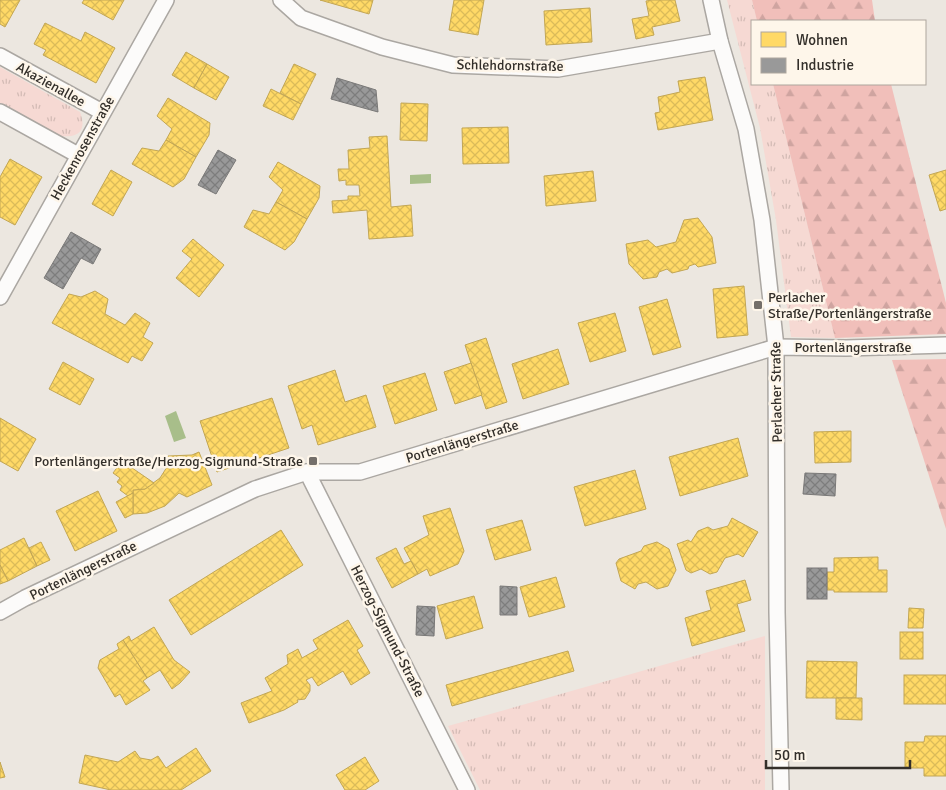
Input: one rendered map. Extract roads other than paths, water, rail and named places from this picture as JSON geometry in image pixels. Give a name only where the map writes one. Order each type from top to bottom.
[{"type":"street","name":"Heckenrosenstraße","points":[[0,297],[166,0]]},
{"type":"street","name":"Schlehdornstraße","points":[[281,0],[301,18],[382,47],[453,65],[558,68],[720,42]]},
{"type":"street","name":"Perlacher Straße","points":[[711,0],[720,42],[746,129],[762,220],[776,347],[777,612],[781,790]]},
{"type":"street","name":"Akazienallee","points":[[0,56],[102,112]]},
{"type":"street","points":[[0,112],[78,155]]},
{"type":"street","name":"Portenlängerstraße","points":[[0,612],[42,590],[255,489],[307,472],[360,472],[776,347],[846,348],[946,345]]},
{"type":"street","name":"Herzog-Sigmund-Straße","points":[[307,472],[468,790]]},
{"type":"place","name":"Perlacher Straße/Portenlängerstraße","points":[[758,305]]},
{"type":"place","name":"Portenlängerstraße/Herzog-Sigmund-Straße","points":[[313,461]]}]
